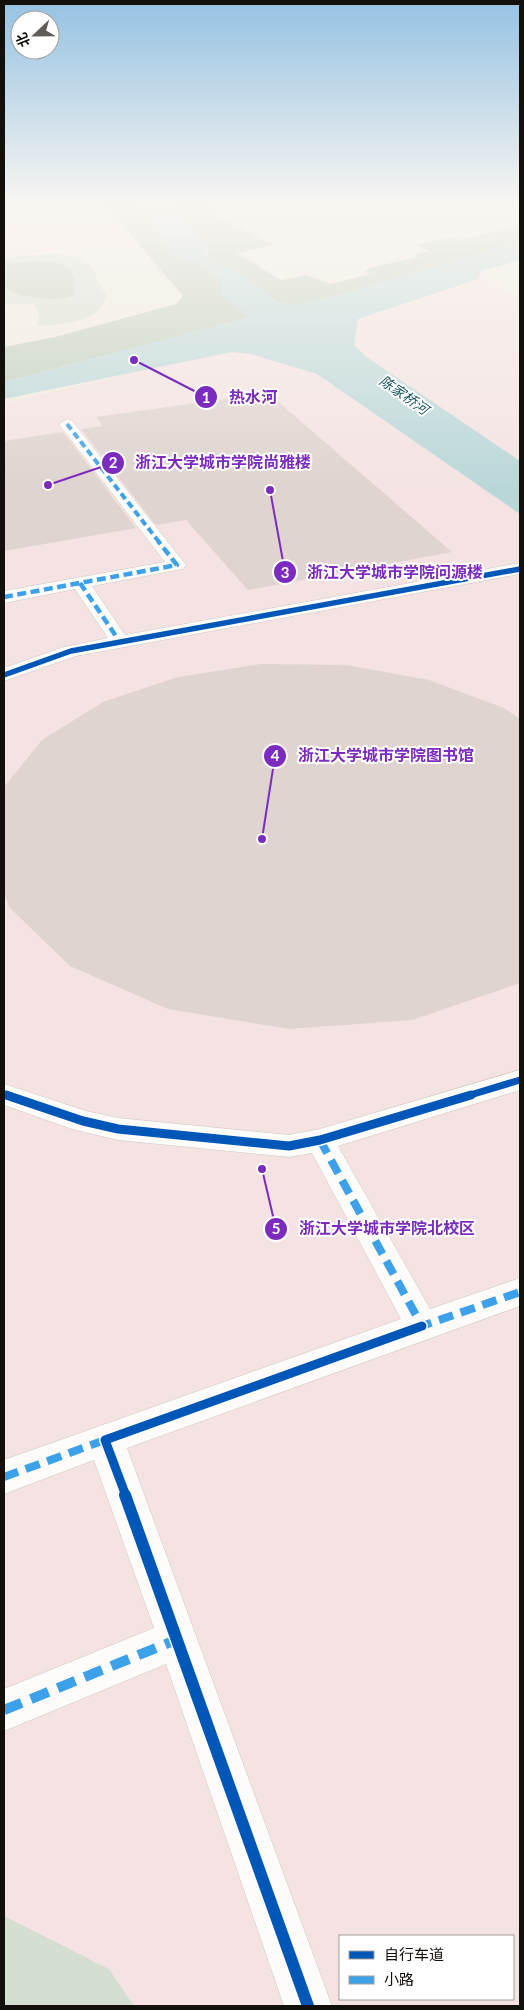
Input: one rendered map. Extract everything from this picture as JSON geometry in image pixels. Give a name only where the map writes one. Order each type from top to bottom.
[{"type":"street","points":[[4,597],[177,566],[67,424]]},
{"type":"street","points":[[4,675],[71,651],[520,569]]},
{"type":"street","points":[[80,583],[120,642]]},
{"type":"street","points":[[4,1094],[84,1121],[118,1129],[289,1146],[320,1140],[520,1080]]},
{"type":"street","points":[[320,1140],[422,1326]]},
{"type":"street","points":[[4,1477],[520,1292]]},
{"type":"street","points":[[105,1440],[178,1639],[308,2006]]},
{"type":"street","points":[[4,1710],[178,1639]]},
{"type":"shaded area","points":[[399,301],[520,301],[520,2006],[4,2006],[4,403],[139,371]]},
{"type":"green space","points":[[4,301],[104,301],[97,311],[89,317],[69,323],[38,326],[39,312],[34,304],[4,304]]},
{"type":"green space","points":[[179,301],[231,301],[251,317],[4,382],[4,347],[55,337],[176,304]]},
{"type":"green space","points":[[275,301],[314,301],[294,305]]},
{"type":"green space","points":[[4,1916],[109,1969],[134,2006],[4,2006]]},
{"type":"water","name":"陈家桥河","points":[[231,301],[275,301],[293,305],[313,301],[413,301],[358,319],[354,345],[365,356],[520,461],[520,514],[317,374],[251,354],[232,352],[4,399],[4,382],[251,317]]},
{"type":"building","points":[[268,393],[452,552],[248,590],[186,520],[156,525],[81,429],[103,426],[96,417]]},
{"type":"building","points":[[63,432],[136,528],[4,551],[4,441]]},
{"type":"building","points":[[261,664],[346,665],[429,680],[504,708],[520,719],[520,983],[412,1020],[289,1029],[168,1009],[70,966],[9,907],[4,891],[4,787],[42,740],[103,702],[178,677]]},
{"type":"marked path","points":[[4,597],[177,565],[67,424]]},
{"type":"marked path","points":[[80,583],[120,642]]},
{"type":"marked path","points":[[320,1140],[422,1326],[520,1292]]},
{"type":"marked path","points":[[4,1477],[105,1440]]},
{"type":"marked path","points":[[4,1710],[178,1639]]},
{"type":"cycle path","points":[[4,675],[71,651],[520,569]]},
{"type":"cycle path","points":[[4,1094],[83,1121],[118,1129],[289,1146],[320,1140],[520,1080]]},
{"type":"cycle path","points":[[308,2006],[178,1639],[105,1440],[422,1326]]},
{"type":"place","name":"热水河","points":[[134,360]]},
{"type":"place","name":"浙江大学城市学院尚雅楼","points":[[48,485]]},
{"type":"place","name":"浙江大学城市学院问源楼","points":[[270,490]]},
{"type":"place","name":"浙江大学城市学院图书馆","points":[[262,839]]},
{"type":"place","name":"浙江大学城市学院北校区","points":[[262,1169]]}]
